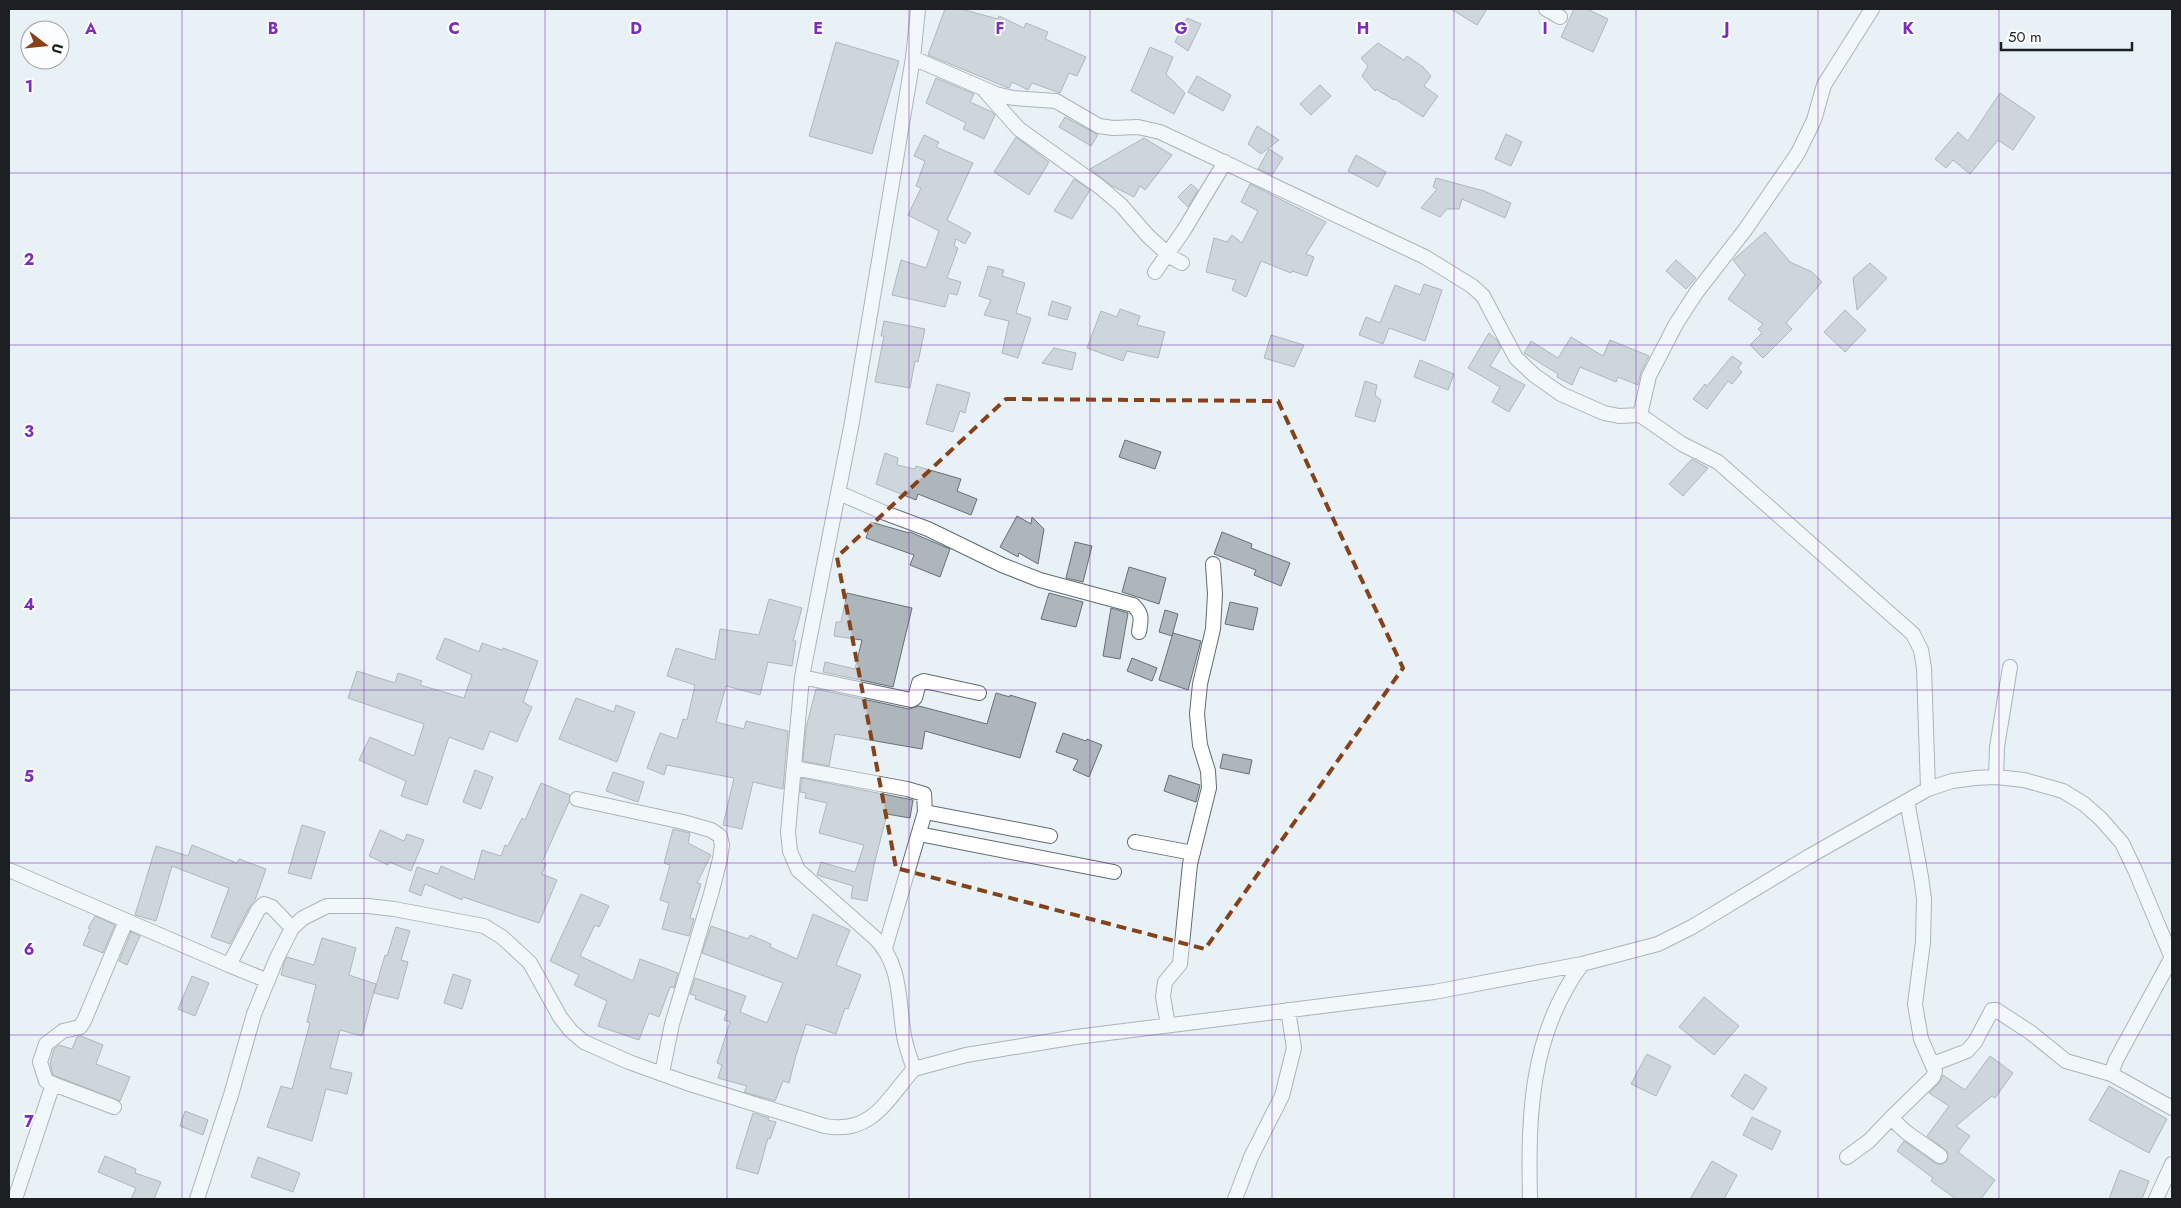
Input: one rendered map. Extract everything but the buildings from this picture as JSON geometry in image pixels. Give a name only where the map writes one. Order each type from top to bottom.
[{"type":"street","points":[[914,1070],[904,1036],[896,972],[885,948],[863,926],[828,898],[798,870],[792,860],[788,832],[802,677],[840,493],[913,58],[918,9]]},
{"type":"street","points":[[1546,9],[1560,17]]},
{"type":"street","points":[[1640,415],[1649,376],[1676,324],[1696,293],[1745,230],[1798,153],[1814,120],[1824,86],[1872,9]]},
{"type":"street","points":[[913,58],[984,90],[1014,98],[1056,101],[1091,122],[1106,128],[1138,126],[1154,130],[1425,257],[1472,286],[1482,296],[1516,358],[1534,375],[1561,394],[1604,413],[1619,416],[1640,415],[1682,444],[1718,462],[1913,634],[1921,650],[1924,668],[1928,789]]},
{"type":"street","points":[[984,90],[1019,129],[1100,187],[1121,205],[1148,236],[1168,254],[1182,263]]},
{"type":"street","points":[[1155,272],[1184,230],[1225,162]]},
{"type":"street","points":[[840,493],[928,528],[987,558],[1040,580],[1134,605],[1140,611],[1142,617],[1139,632]]},
{"type":"street","points":[[1168,1024],[1164,989],[1167,977],[1177,970],[1180,964],[1192,853],[1209,788],[1208,771],[1200,744],[1197,714],[1200,684],[1213,629],[1215,594],[1213,564]]},
{"type":"street","points":[[1996,777],[1997,747],[2010,667]]},
{"type":"street","points":[[802,677],[911,700],[915,698],[919,683],[924,681],[979,693]]},
{"type":"street","points":[[794,768],[917,791],[924,794],[926,799],[925,812],[885,948]]},
{"type":"street","points":[[197,1199],[231,1095],[254,1014],[268,981],[292,928],[303,918],[327,906],[394,909],[484,926],[502,937],[530,963],[571,1031],[592,1045],[662,1073],[757,1106],[840,1129],[865,1122],[878,1112],[914,1070],[966,1055],[1168,1024],[1434,992],[1582,964],[1658,944],[1692,927],[1816,852],[1928,789],[1952,781],[1996,777],[2024,780],[2062,791],[2084,804],[2101,819],[2122,843],[2172,958],[2116,1060],[2111,1074]]},
{"type":"street","points":[[577,799],[683,822],[711,830],[720,836],[722,845],[716,876],[672,1024],[662,1073]]},
{"type":"street","points":[[1847,1157],[1869,1141],[1933,1076],[1935,1071],[1921,1039],[1915,1004],[1923,942],[1924,899],[1907,801]]},
{"type":"street","points":[[925,812],[1050,836]]},
{"type":"street","points":[[919,834],[1114,872]]},
{"type":"street","points":[[1135,842],[1192,853]]},
{"type":"street","points":[[9,870],[268,981]]},
{"type":"street","points":[[229,965],[258,910],[264,904],[272,907],[292,928]]},
{"type":"street","points":[[114,1107],[46,1081],[40,1066],[46,1044],[63,1031],[80,1027],[84,1021],[126,921]]},
{"type":"street","points":[[1530,1199],[1530,1107],[1535,1080],[1552,1017],[1571,979],[1582,964]]},
{"type":"street","points":[[1235,1199],[1251,1157],[1282,1096],[1294,1048],[1288,1010]]},
{"type":"street","points":[[1933,1064],[1967,1051],[1975,1042],[1992,1010],[2001,1013],[2066,1061],[2111,1074],[2172,1108]]},
{"type":"street","points":[[15,1199],[53,1084]]},
{"type":"street","points":[[1892,1118],[1906,1132],[1940,1156]]},
{"type":"street","points":[[2156,1199],[2172,1164]]},
{"type":"highlighted area","points":[[1006,399],[1278,401],[1403,668],[1205,949],[896,868],[837,557]]}]
